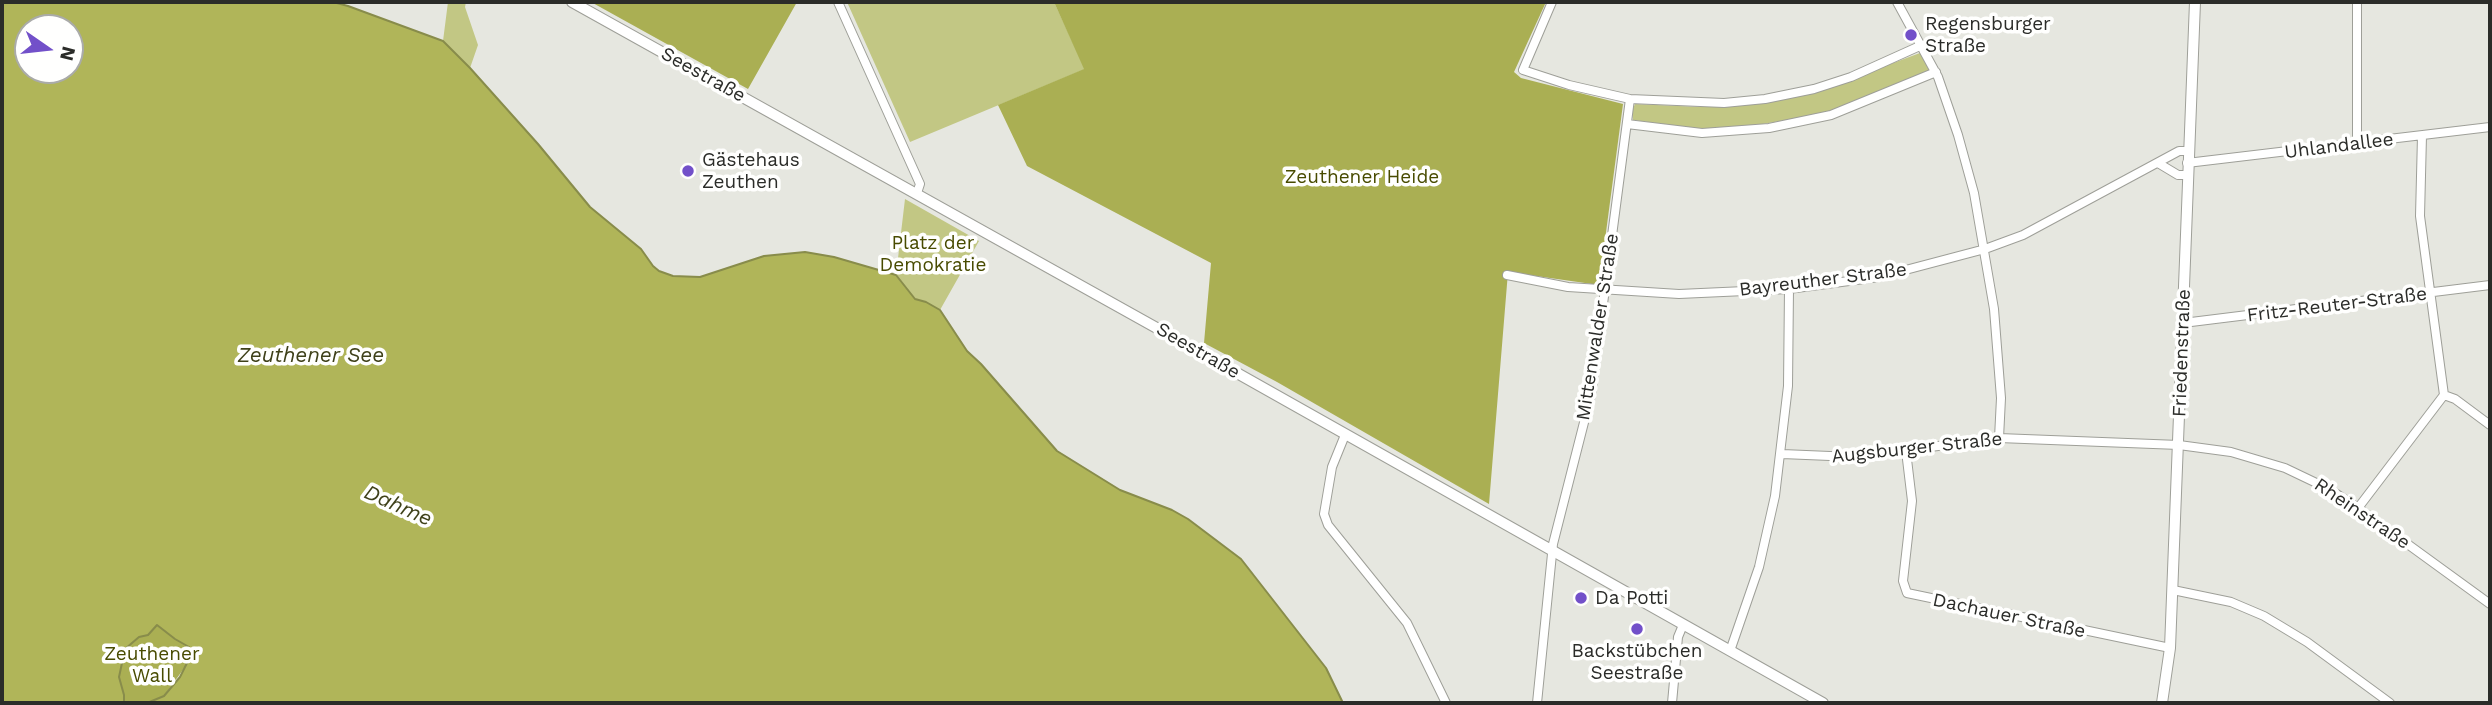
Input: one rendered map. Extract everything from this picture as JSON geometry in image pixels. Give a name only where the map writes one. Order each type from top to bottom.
[{"type":"main road","name":"Seestraße","points":[[572,2],[1823,703]]},
{"type":"main road","name":"Friedenstraße","points":[[2162,703],[2170,648],[2173,590],[2195,2]]},
{"type":"street","points":[[838,2],[920,184],[917,193]]},
{"type":"street","points":[[1552,2],[1523,70],[1569,85],[1630,99],[1724,103],[1765,99],[1814,89],[1922,45]]},
{"type":"street","points":[[1898,2],[1936,72],[1970,176],[1994,309],[1999,363],[1999,438]]},
{"type":"street","points":[[2357,2],[2357,144]]},
{"type":"street","points":[[1627,124],[1702,133],[1769,128],[1831,115],[1936,72]]},
{"type":"street","name":"Mittenwalder Straße","points":[[1537,703],[1552,551],[1591,395],[1630,99]]},
{"type":"street","name":"Uhlandallee","points":[[2187,169],[2490,127]]},
{"type":"street","points":[[2358,508],[2444,396],[2420,216],[2422,136]]},
{"type":"street","name":"Bayreuther Straße","points":[[1507,275],[1568,286],[1683,295],[1788,289],[1879,277],[1985,249],[2023,235],[2179,151],[2188,150]]},
{"type":"street","points":[[2158,163],[2178,174],[2187,169]]},
{"type":"street","name":"Fritz-Reuter-Straße","points":[[2183,323],[2490,285]]},
{"type":"street","points":[[1730,651],[1744,615],[1765,544],[1782,454],[1788,376],[1788,289]]},
{"type":"street","points":[[2444,396],[2455,399],[2490,425]]},
{"type":"street","points":[[1345,435],[1332,467],[1324,514],[1328,525],[1407,624],[1446,703]]},
{"type":"street","name":"Augsburger Straße","points":[[1782,454],[1854,457],[1999,438],[2179,445]]},
{"type":"street","name":"Rheinstraße","points":[[2179,445],[2231,452],[2273,463],[2312,480],[2358,508],[2490,604]]},
{"type":"street","name":"Dachauer Straße","points":[[1906,451],[1912,501],[1903,581],[1907,593],[2170,648]]},
{"type":"street","points":[[2173,590],[2228,602],[2264,616],[2307,642],[2390,703]]},
{"type":"street","points":[[1672,703],[1678,637],[1683,625]]},
{"type":"green space","points":[[448,2],[466,2],[465,7],[478,45],[470,68],[443,41]]},
{"type":"green space","points":[[591,2],[797,2],[748,89]]},
{"type":"green space","points":[[847,2],[1054,2],[1085,69],[910,142]]},
{"type":"green space","name":"Zeuthener Heide","points":[[1054,2],[1546,2],[1514,72],[1521,78],[1623,104],[1599,285],[1508,272],[1489,504],[1204,343],[1211,263],[1027,166],[998,105],[1084,69]]},
{"type":"green space","points":[[1920,53],[1929,70],[1854,103],[1816,115],[1739,128],[1701,129],[1633,120],[1632,111],[1635,104],[1701,107],[1810,94]]},
{"type":"green space","name":"Platz der Demokratie","points":[[905,199],[979,241],[940,310],[915,299],[896,275]]},
{"type":"green space","name":"Zeuthener Wall","points":[[157,625],[189,647],[190,660],[164,696],[147,703],[124,703],[119,677],[125,649]]},
{"type":"water","name":"Zeuthener See","points":[[2,2],[333,2],[348,6],[443,41],[538,144],[590,207],[641,249],[659,271],[673,276],[700,277],[764,256],[805,252],[834,257],[896,275],[915,299],[940,310],[967,351],[1057,451],[1120,490],[1188,519],[1241,559],[1326,668],[1343,703],[147,703],[164,696],[180,677],[191,655],[189,647],[157,625],[148,635],[139,637],[125,649],[119,677],[124,703],[2,703]]},
{"type":"place","name":"Regensburger Straße","points":[[1911,35]]},
{"type":"place","name":"Gästehaus Zeuthen","points":[[688,171]]},
{"type":"place","name":"Da Potti","points":[[1581,598]]},
{"type":"place","name":"Backstübchen Seestraße","points":[[1637,629]]},
{"type":"water label","name":"Dahme","points":[[398,506]]}]
